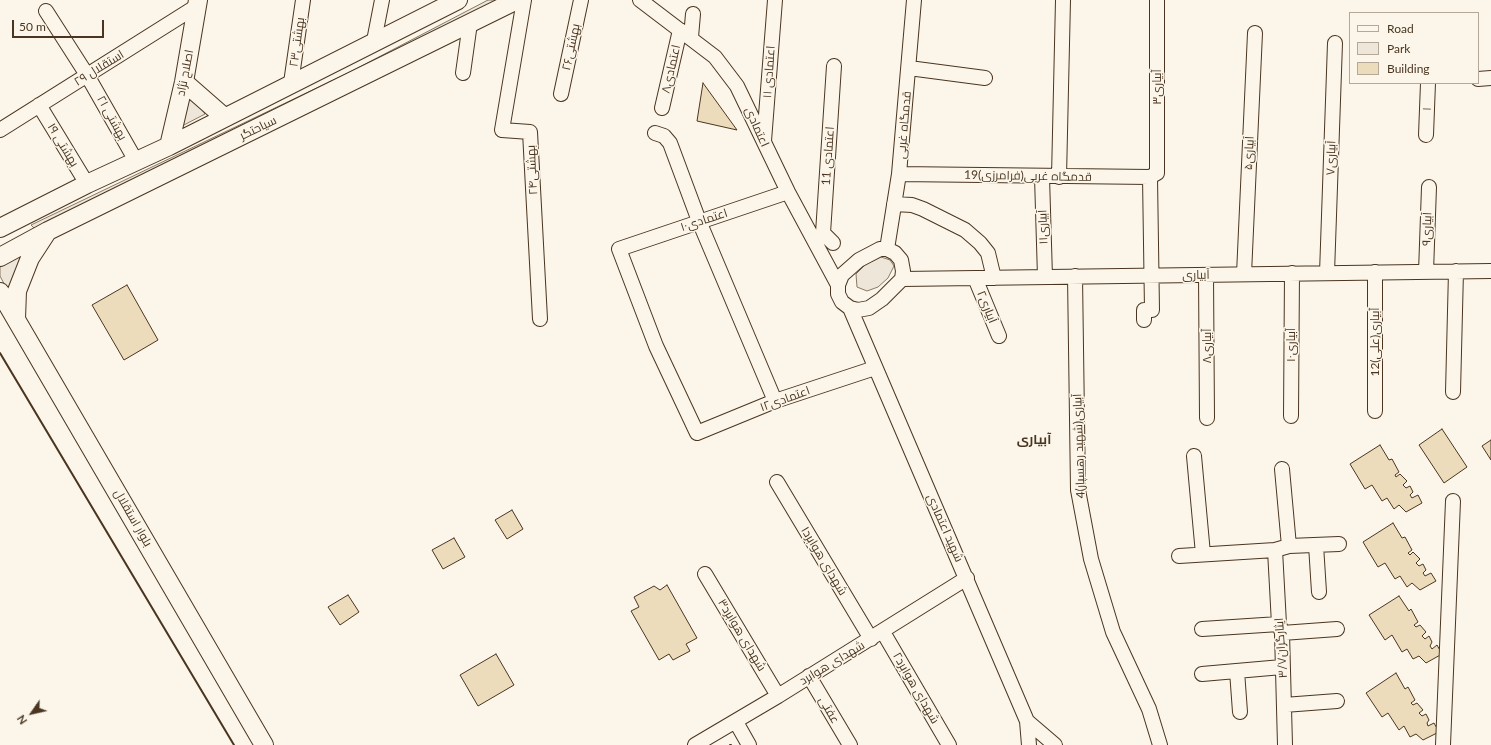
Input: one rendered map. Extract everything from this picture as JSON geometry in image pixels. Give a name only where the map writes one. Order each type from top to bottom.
[{"type":"main road","name":"سیاحتگر","points":[[0,228],[87,184],[169,146],[374,41],[458,0]]},
{"type":"main road","name":"سیاحتگر","points":[[0,257],[48,231],[517,0]]},
{"type":"main road","name":"اصلاح نژاد","points":[[169,146],[184,82],[198,3]]},
{"type":"main road","points":[[184,82],[224,118]]},
{"type":"main road","points":[[0,214],[36,210]]},
{"type":"main road","points":[[0,310],[16,319],[16,291],[30,258],[48,231]]},
{"type":"main road","name":"بلوار استقلال","points":[[0,292],[264,745]]},
{"type":"street","name":"۲۳بهشتی","points":[[291,83],[303,0]]},
{"type":"street","points":[[374,41],[382,0]]},
{"type":"street","name":"۲۴بهشتی","points":[[524,0],[502,130],[530,132],[540,319]]},
{"type":"street","name":"۲۶بهشتی","points":[[561,94],[580,0]]},
{"type":"street","name":"اعتمادی","points":[[640,0],[715,57],[737,86],[788,192],[819,238],[838,284]]},
{"type":"street","points":[[766,16],[769,0]]},
{"type":"street","name":"۱۱ اعتمادی","points":[[764,144],[774,0]]},
{"type":"street","name":"قدمگاه غربی","points":[[887,249],[899,174],[910,68],[914,0]]},
{"type":"street","points":[[1060,177],[1063,0]]},
{"type":"street","name":"آبیاری۳","points":[[1144,320],[1144,310],[1152,310],[1157,0]]},
{"type":"street","name":"۲۹ استقلال","points":[[0,130],[198,3]]},
{"type":"street","name":"۲۱ بهشتی","points":[[46,11],[87,75],[136,161]]},
{"type":"street","name":"اعتمادی۸","points":[[662,108],[693,14]]},
{"type":"street","points":[[463,73],[470,23]]},
{"type":"street","name":"آبیاری۵","points":[[1244,274],[1255,32]]},
{"type":"street","name":"آبیاری۷","points":[[1327,273],[1335,43]]},
{"type":"street","name":"11 اعتمادی","points":[[819,238],[834,66]]},
{"type":"street","points":[[910,68],[985,78]]},
{"type":"street","points":[[1479,79],[1491,78]]},
{"type":"street","name":"۱","points":[[1426,135],[1428,84]]},
{"type":"street","name":"۱۹ بهشتی","points":[[39,105],[87,184]]},
{"type":"street","points":[[655,133],[664,136],[670,143],[699,221],[775,402]]},
{"type":"street","name":"19قدمگاه غربی(فرامرزی)","points":[[899,174],[1042,177],[1153,175]]},
{"type":"street","name":"آبیاری۱۱","points":[[1042,177],[1045,277]]},
{"type":"street","name":"آبیاری۹","points":[[1426,272],[1429,187]]},
{"type":"street","name":"اعتمادی۱۰","points":[[697,433],[656,346],[620,249],[788,192]]},
{"type":"street","points":[[894,204],[912,205],[965,230],[980,243],[988,254],[994,278]]},
{"type":"street","points":[[819,238],[833,243]]},
{"type":"street","points":[[880,249],[887,249],[895,252],[901,260],[903,271],[902,279],[882,299],[869,308],[858,310],[850,308],[842,302],[838,294],[838,284],[842,275],[859,260],[880,249]]},
{"type":"street","points":[[1453,392],[1456,271]]},
{"type":"street","name":"آبیاری","points":[[902,279],[1491,271]]},
{"type":"street","name":"12آبیاری(علی)","points":[[1375,272],[1375,411]]},
{"type":"street","name":"آبیاری۱۰","points":[[1291,416],[1292,274]]},
{"type":"street","name":"آبیاری۸","points":[[1206,275],[1207,418]]},
{"type":"street","name":"4آبیاری(شهید رهسپار)","points":[[1075,276],[1078,490],[1091,559],[1113,632],[1149,710],[1160,745]]},
{"type":"street","name":"آبیاری۲","points":[[975,278],[999,336]]},
{"type":"street","name":"شهید اعتمادی","points":[[850,308],[1027,721]]},
{"type":"street","points":[[861,336],[869,308]]},
{"type":"street","name":"اعتمادی۱۲","points":[[697,433],[775,402],[875,368]]},
{"type":"street","points":[[1194,456],[1203,554]]},
{"type":"street","points":[[1282,470],[1289,546]]},
{"type":"street","name":"شهدای هوابرد۱","points":[[777,482],[871,639]]},
{"type":"street","points":[[1443,745],[1453,501]]},
{"type":"street","points":[[1179,556],[1275,550],[1289,546],[1339,544]]},
{"type":"street","points":[[1316,545],[1319,592]]},
{"type":"street","name":"ایثارگران۳/۷","points":[[1275,550],[1286,745]]},
{"type":"street","name":"۳شهدای هوابرد","points":[[705,574],[778,696]]},
{"type":"street","name":"شهدای هوابرد","points":[[695,745],[736,722],[883,632],[967,578]]},
{"type":"street","points":[[1202,629],[1337,629]]},
{"type":"street","name":"شهدای هوابرد۲","points":[[883,632],[949,745]]},
{"type":"street","points":[[1202,674],[1282,667]]},
{"type":"street","points":[[1237,671],[1240,712]]},
{"type":"street","name":"عفتی","points":[[809,676],[850,745]]},
{"type":"street","points":[[1284,705],[1337,701]]},
{"type":"street","points":[[1027,721],[1029,745]]},
{"type":"street","points":[[1027,721],[1055,745]]},
{"type":"street","points":[[736,722],[748,745]]},
{"type":"green space","points":[[488,0],[502,0],[35,229],[31,225],[350,72]]},
{"type":"green space","points":[[189,92],[205,114],[182,126]]},
{"type":"green space","points":[[29,251],[10,295],[0,276],[0,267]]},
{"type":"green space","points":[[881,257],[890,260],[894,266],[888,278],[878,287],[867,291],[857,287],[856,274],[866,264]]},
{"type":"building","points":[[703,83],[737,130],[697,121]]},
{"type":"building","points":[[127,285],[158,340],[124,360],[92,305]]},
{"type":"building","points":[[1442,429],[1467,467],[1444,483],[1419,445]]},
{"type":"building","points":[[1491,440],[1491,460],[1482,446]]},
{"type":"building","points":[[1380,445],[1389,460],[1392,459],[1399,472],[1395,475],[1396,477],[1400,474],[1407,481],[1403,485],[1406,488],[1410,486],[1413,492],[1410,495],[1412,498],[1418,495],[1422,503],[1406,512],[1399,505],[1394,509],[1387,498],[1382,501],[1372,485],[1365,489],[1350,464]]},
{"type":"building","points":[[512,510],[523,529],[507,539],[495,520]]},
{"type":"building","points":[[1393,523],[1402,538],[1405,537],[1412,550],[1408,553],[1410,555],[1413,552],[1420,559],[1416,563],[1419,566],[1423,564],[1426,570],[1423,573],[1425,576],[1431,573],[1436,581],[1420,590],[1412,583],[1407,587],[1400,576],[1395,579],[1385,563],[1378,567],[1363,542]]},
{"type":"building","points":[[454,538],[465,557],[443,569],[432,550]]},
{"type":"building","points":[[667,585],[697,638],[686,644],[690,651],[673,660],[669,654],[659,660],[631,611],[639,607],[634,597],[654,586],[660,590]]},
{"type":"building","points":[[348,595],[359,612],[340,625],[328,607]]},
{"type":"building","points":[[1399,596],[1409,611],[1411,609],[1418,622],[1414,625],[1416,627],[1420,625],[1426,632],[1422,636],[1425,639],[1429,636],[1432,642],[1430,646],[1432,649],[1437,645],[1442,654],[1426,663],[1419,656],[1413,659],[1407,649],[1402,652],[1392,635],[1385,640],[1369,615]]},
{"type":"building","points":[[496,654],[514,685],[478,706],[460,675]]},
{"type":"building","points":[[1396,673],[1405,689],[1408,687],[1415,700],[1411,703],[1413,705],[1417,703],[1423,710],[1419,713],[1422,716],[1426,714],[1429,720],[1427,723],[1428,726],[1434,723],[1439,732],[1423,740],[1416,734],[1410,737],[1404,726],[1399,730],[1388,713],[1382,717],[1366,693]]},
{"type":"wall","points":[[0,353],[234,745]]},
{"type":"district","name":"آبیاری","points":[[1034,440]]}]
